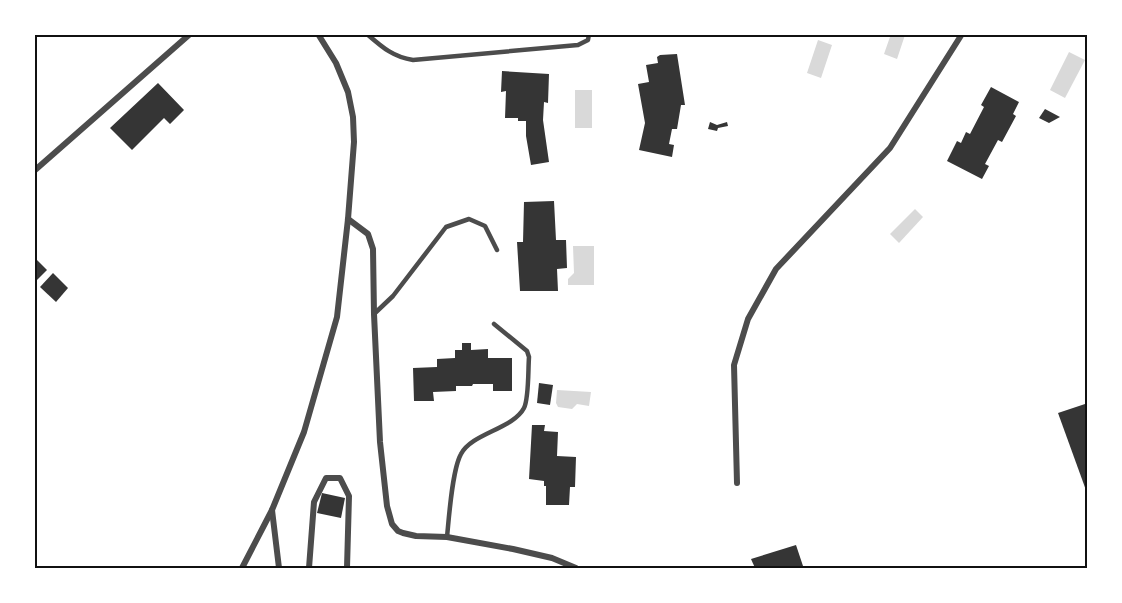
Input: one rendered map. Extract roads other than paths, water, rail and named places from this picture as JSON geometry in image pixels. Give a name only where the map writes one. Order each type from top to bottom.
[{"type":"street","points":[[34,171],[190,34]]},
{"type":"street","points":[[242,568],[272,510],[304,432],[337,317],[348,219],[354,142],[353,117],[348,92],[336,63],[318,34]]},
{"type":"street","points":[[737,483],[734,365],[748,319],[776,269],[890,148],[963,34]]},
{"type":"street","points":[[348,219],[363,229],[372,241],[381,465],[390,518],[394,528],[416,536],[447,537],[552,558],[576,568]]},
{"type":"street","points":[[309,568],[314,502],[326,478],[340,478],[349,496],[347,568]]},
{"type":"street","points":[[272,510],[279,568]]},
{"type":"lane","points":[[367,34],[384,50],[399,58],[413,60],[578,45],[588,40],[589,34]]},
{"type":"lane","points":[[374,314],[393,296],[446,227],[469,219],[485,226],[497,250]]},
{"type":"lane","points":[[447,537],[457,466],[461,454],[468,445],[519,416],[525,407],[529,357],[527,351],[494,324]]}]
